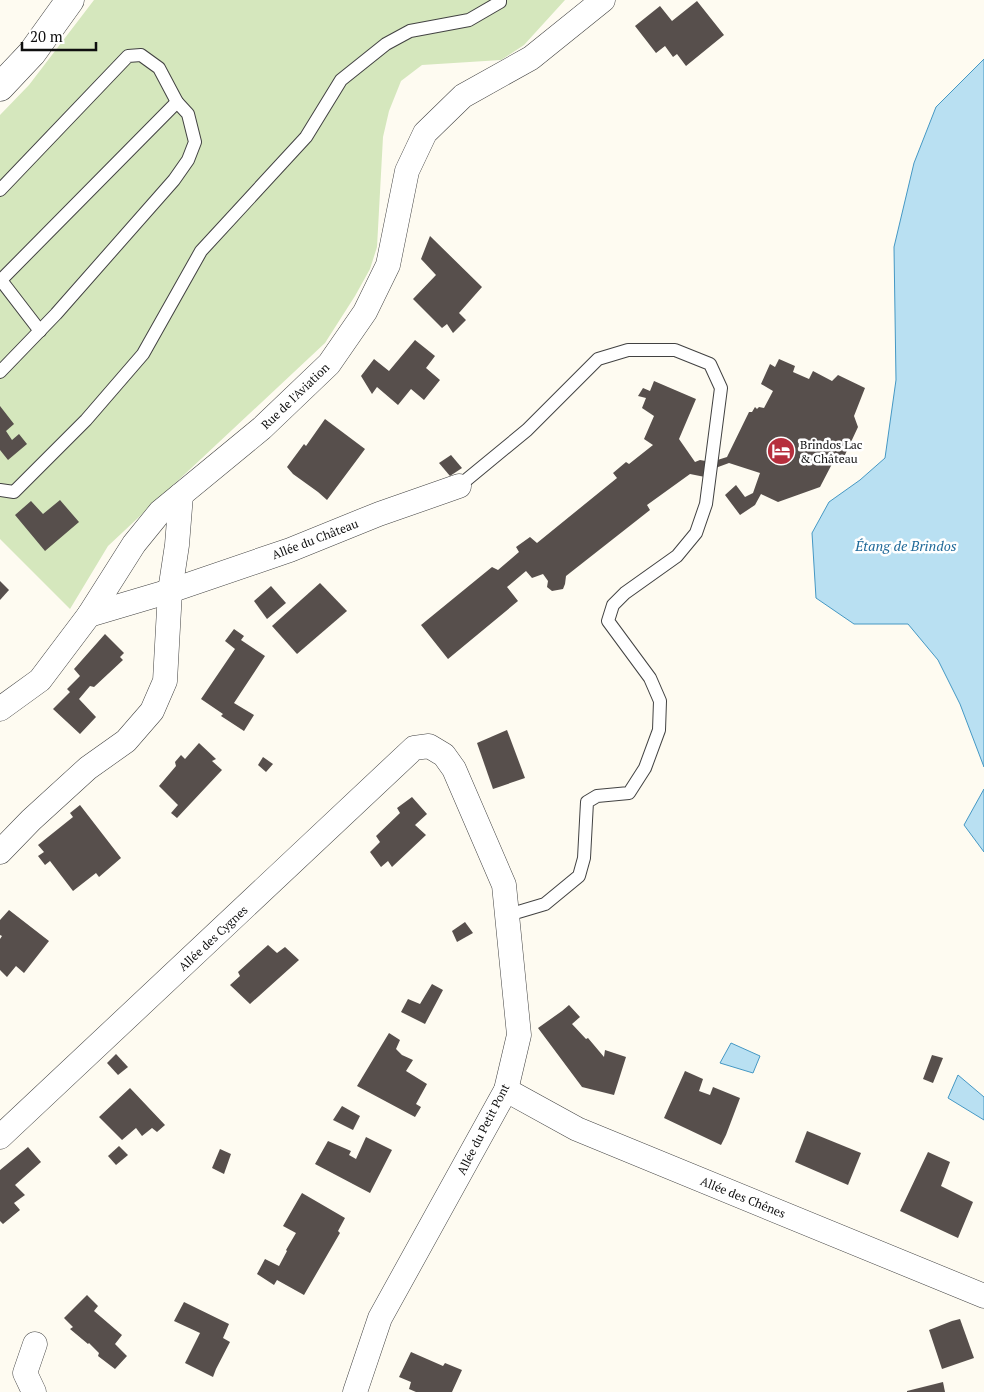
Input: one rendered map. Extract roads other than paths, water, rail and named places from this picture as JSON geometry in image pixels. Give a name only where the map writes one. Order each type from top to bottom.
[{"type":"street","points":[[0,87],[32,53],[70,0]]},
{"type":"street","name":"Rue de l'Aviation","points":[[0,709],[40,680],[89,615],[134,544],[160,512],[262,428],[329,364],[365,312],[388,265],[407,171],[424,133],[463,96],[531,58],[604,0]]},
{"type":"street","name":"Allée du Château","points":[[89,615],[170,591],[290,550],[380,514],[459,486]]},
{"type":"street","points":[[0,852],[31,820],[88,768],[126,741],[152,711],[165,681],[170,591],[177,545],[181,495]]},
{"type":"street","name":"Allée du Petit Pont","points":[[355,1392],[380,1318],[506,1090],[519,1034],[504,885],[454,769],[444,755],[429,746]]},
{"type":"street","name":"Allée des Cygnes","points":[[0,1137],[414,748],[429,746]]},
{"type":"street","name":"Allée des Chênes","points":[[506,1090],[577,1129],[984,1296]]},
{"type":"street","points":[[34,1392],[26,1373],[35,1344]]},
{"type":"lane","points":[[0,490],[14,492],[86,420],[143,354],[201,251],[306,137],[341,80],[386,44],[410,31],[469,20],[501,1]]},
{"type":"lane","points":[[0,190],[128,56],[141,55],[158,68],[177,102],[188,114],[195,142],[188,160],[174,180],[40,331],[0,372]]},
{"type":"lane","points":[[40,331],[0,279],[177,102]]},
{"type":"lane","points":[[459,486],[527,430],[598,359],[628,350],[675,350],[710,364],[721,388],[706,504],[696,533],[677,556],[625,593],[613,605],[608,620],[650,678],[660,701],[658,730],[645,768],[629,793],[597,796],[586,802],[584,858],[579,876],[545,904],[508,916]]},
{"type":"water","name":"Étang de Brindos","points":[[984,59],[984,767],[960,704],[938,660],[908,624],[854,624],[816,598],[812,533],[829,502],[860,480],[885,458],[896,380],[894,247],[914,163],[936,107]]},
{"type":"water","points":[[984,789],[984,852],[964,825]]},
{"type":"water","points":[[731,1043],[760,1056],[753,1073],[720,1063]]},
{"type":"water","points":[[958,1075],[984,1097],[984,1120],[948,1098]]},
{"type":"place","name":"Brindos Lac & Château","points":[[781,451]]}]
